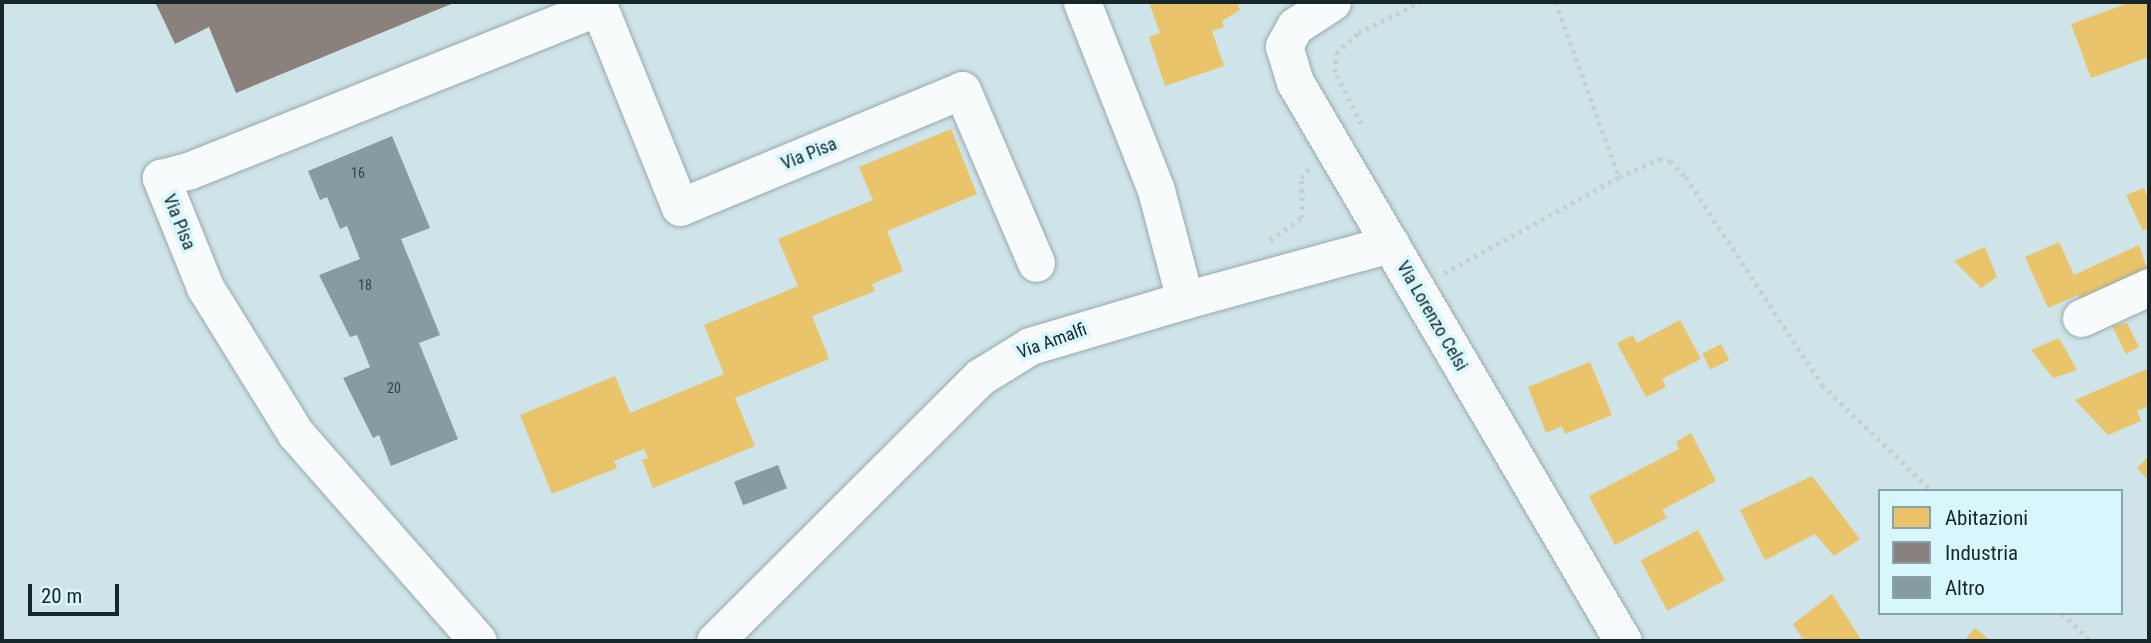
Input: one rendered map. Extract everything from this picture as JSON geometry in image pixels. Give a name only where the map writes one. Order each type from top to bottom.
[{"type":"street","points":[[1082,2],[1156,190],[1185,300]]},
{"type":"street","name":"Via Lorenzo Celsi","points":[[1332,2],[1294,26],[1284,46],[1286,63],[1623,641]]},
{"type":"street","name":"Via Pisa","points":[[478,641],[296,434],[205,286],[161,178],[188,171],[598,5],[680,207],[962,90],[1037,263]]},
{"type":"street","name":"Via Amalfi","points":[[715,641],[980,377],[1030,346],[1390,244]]},
{"type":"street","points":[[2081,318],[2149,287]]},
{"type":"path","points":[[1358,134],[1360,121],[1335,72],[1336,53],[1358,33],[1420,2]]},
{"type":"path","points":[[1556,2],[1619,177]]},
{"type":"path","points":[[1416,288],[1619,177],[1658,159],[1678,166],[1822,385],[1930,489]]},
{"type":"path","points":[[1264,243],[1302,218],[1301,178],[1313,166]]},
{"type":"path","points":[[2064,615],[2091,641]]},
{"type":"building: Abitazioni","points":[[1149,2],[1237,2],[1240,10],[1222,21],[1224,27],[1212,31],[1224,66],[1165,86],[1149,37],[1160,33]]},
{"type":"building: Abitazioni","points":[[2131,2],[2149,2],[2149,57],[2091,78],[2071,24]]},
{"type":"building: Abitazioni","points":[[951,129],[977,194],[887,231],[903,271],[872,284],[875,291],[812,316],[829,359],[735,398],[755,446],[653,488],[642,460],[648,458],[644,449],[614,461],[617,468],[552,494],[520,415],[615,376],[630,413],[724,374],[704,325],[798,286],[778,239],[873,200],[859,167]]},
{"type":"building: Abitazioni","points":[[2144,188],[2149,200],[2149,228],[2143,231],[2126,195]]},
{"type":"building: Abitazioni","points":[[2059,242],[2074,275],[2139,245],[2149,274],[2082,305],[2078,295],[2048,308],[2025,257]]},
{"type":"building: Abitazioni","points":[[1985,247],[1997,277],[1981,288],[1954,261]]},
{"type":"building: Abitazioni","points":[[1680,320],[1701,359],[1662,379],[1666,387],[1646,397],[1617,343],[1633,335],[1637,343]]},
{"type":"building: Abitazioni","points":[[2127,323],[2139,347],[2126,354],[2112,326]]},
{"type":"building: Abitazioni","points":[[2059,338],[2077,370],[2053,378],[2031,350]]},
{"type":"building: Abitazioni","points":[[1721,344],[1729,360],[1710,370],[1702,354]]},
{"type":"building: Abitazioni","points":[[1590,362],[1612,415],[1565,434],[1562,426],[1546,433],[1528,387]]},
{"type":"building: Abitazioni","points":[[2149,368],[2149,406],[2137,411],[2141,421],[2108,435],[2075,400]]},
{"type":"building: Abitazioni","points":[[1691,433],[1716,481],[1662,510],[1667,518],[1615,545],[1589,496],[1679,449],[1676,442]]},
{"type":"building: Abitazioni","points":[[2149,456],[2149,481],[2137,468]]},
{"type":"building: Abitazioni","points":[[1812,476],[1860,539],[1834,556],[1815,534],[1765,560],[1740,510]]},
{"type":"building: Abitazioni","points":[[1698,530],[1725,580],[1667,611],[1641,561]]},
{"type":"building: Abitazioni","points":[[1832,594],[1862,641],[1804,641],[1793,624]]},
{"type":"building: Abitazioni","points":[[1975,628],[1991,641],[1965,640]]},
{"type":"building: Industria","points":[[155,2],[456,2],[236,93],[209,27],[175,44]]},
{"type":"building: Altro","points":[[392,136],[430,228],[401,239],[440,335],[419,343],[458,439],[391,466],[379,435],[373,438],[343,378],[370,367],[357,335],[350,337],[319,275],[360,259],[347,226],[340,229],[327,197],[320,200],[308,171]]},
{"type":"building: Altro","points":[[778,465],[787,488],[743,505],[734,482]]}]
